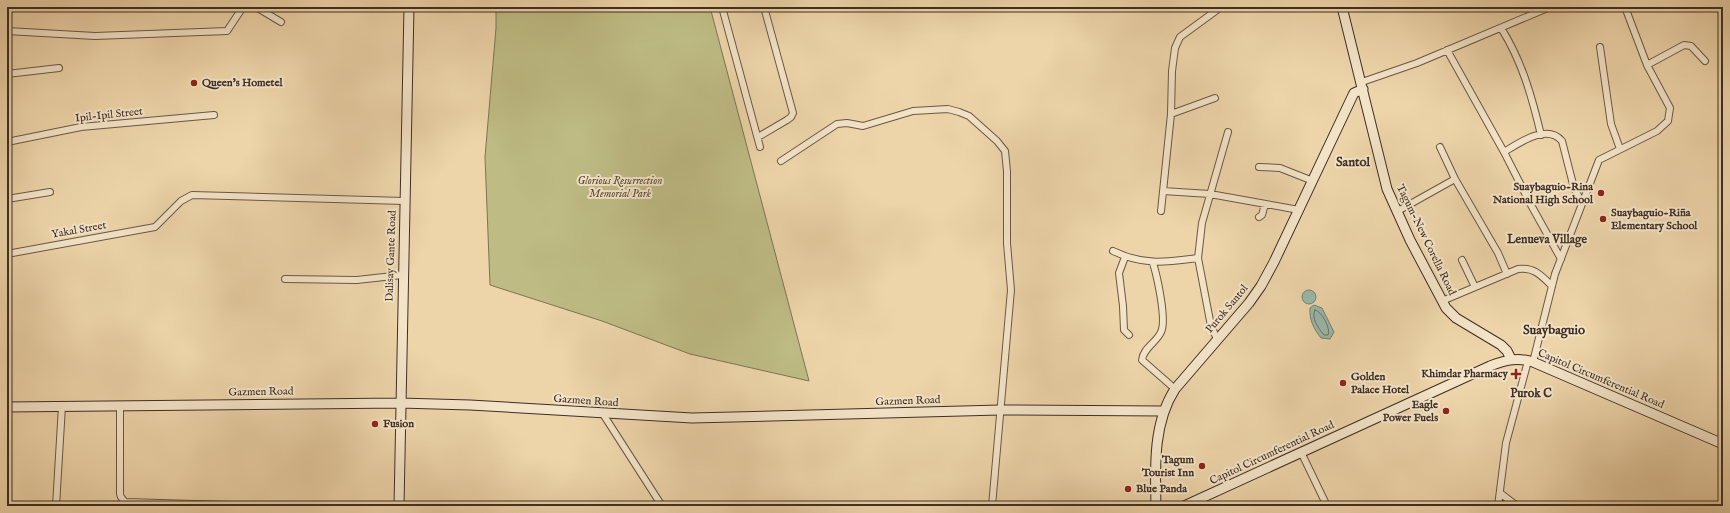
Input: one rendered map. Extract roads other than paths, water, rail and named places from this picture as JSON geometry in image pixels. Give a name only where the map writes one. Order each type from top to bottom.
[{"type":"street","points":[[7,31],[94,36],[227,31],[243,7]]},
{"type":"street","points":[[256,7],[281,22]]},
{"type":"street","name":"Dalisay Gante Road","points":[[399,506],[402,275],[408,112],[409,7]]},
{"type":"street","points":[[722,7],[760,147]]},
{"type":"street","points":[[758,137],[787,120],[791,117],[793,112],[764,7]]},
{"type":"street","points":[[1161,211],[1171,114],[1172,71],[1177,42],[1180,37],[1221,7]]},
{"type":"street","name":"Tagum-New Corella Road","points":[[1342,7],[1384,178],[1396,212],[1442,301],[1456,318],[1501,345],[1507,351],[1511,359]]},
{"type":"street","points":[[1362,86],[1550,7]]},
{"type":"street","points":[[1498,506],[1506,443],[1531,362],[1552,286],[1599,160],[1662,128],[1670,117],[1670,108],[1648,65],[1625,7]]},
{"type":"street","points":[[1501,28],[1520,64],[1532,99],[1541,135]]},
{"type":"street","points":[[1648,65],[1684,45],[1691,46],[1705,61]]},
{"type":"street","points":[[1600,47],[1611,124],[1620,149]]},
{"type":"street","points":[[1447,50],[1561,259]]},
{"type":"street","points":[[7,74],[59,68]]},
{"type":"street","name":"Purok Santol","points":[[1156,506],[1156,460],[1163,411],[1175,389],[1256,295],[1274,262],[1354,93],[1362,86]]},
{"type":"street","points":[[1171,114],[1215,98]]},
{"type":"street","points":[[781,160],[837,124],[847,123],[863,126],[913,111],[931,109],[959,112],[978,124],[1003,148],[1006,157],[1007,170],[1007,242],[1011,290],[992,506]]},
{"type":"street","name":"Ipil-Ipil Street","points":[[7,142],[81,127],[214,115]]},
{"type":"street","points":[[1217,339],[1211,326],[1198,258],[1202,223],[1228,132]]},
{"type":"street","points":[[1504,152],[1531,137],[1541,135],[1557,136],[1562,141],[1574,188],[1582,203]]},
{"type":"street","points":[[1440,147],[1455,180],[1498,253],[1507,274]]},
{"type":"street","points":[[1259,167],[1280,168],[1313,181]]},
{"type":"street","points":[[1396,212],[1455,180]]},
{"type":"street","points":[[1163,191],[1210,194],[1299,210]]},
{"type":"street","points":[[7,199],[50,192]]},
{"type":"street","name":"Yakal Street","points":[[7,254],[155,227],[181,201],[192,195],[404,201]]},
{"type":"street","points":[[1259,217],[1262,215],[1265,204]]},
{"type":"street","points":[[1113,250],[1125,257],[1153,263],[1198,258]]},
{"type":"street","points":[[1125,257],[1119,273],[1124,330],[1129,336]]},
{"type":"street","points":[[1462,260],[1475,287]]},
{"type":"street","points":[[1153,263],[1159,289],[1162,329],[1158,337],[1144,353],[1142,360],[1175,389]]},
{"type":"street","points":[[1442,301],[1518,269],[1533,270],[1540,274],[1552,286]]},
{"type":"street","points":[[285,279],[357,280],[402,275]]},
{"type":"street","name":"Capitol Circumferential Road","points":[[1184,506],[1484,368],[1511,359],[1531,362],[1722,441]]},
{"type":"street","name":"Gazmen Road","points":[[7,407],[400,403],[470,405],[603,414],[692,418],[1000,410],[1163,411]]},
{"type":"street","points":[[56,506],[62,406]]},
{"type":"street","points":[[120,406],[121,497],[125,502],[177,505],[263,506]]},
{"type":"street","points":[[603,414],[662,506]]},
{"type":"street","points":[[1302,452],[1327,506]]},
{"type":"street","points":[[1500,492],[1517,506]]},
{"type":"street","points":[[325,506],[334,506]]},
{"type":"water","points":[[1306,290],[1312,290],[1316,294],[1316,300],[1312,304],[1306,304],[1302,300],[1302,294]]},
{"type":"water","points":[[1314,305],[1322,308],[1334,332],[1330,339],[1321,338],[1314,328],[1311,320],[1310,308]]},
{"type":"place","name":"Queen's Hometel","points":[[194,83]]},
{"type":"place","name":"Suaybaguio-Rina National High School","points":[[1601,193]]},
{"type":"place","name":"Suaybaguio-Riña Elementary School","points":[[1603,219]]},
{"type":"place","name":"Khimdar Pharmacy","points":[[1516,374]]},
{"type":"place","name":"Golden Palace Hotel","points":[[1343,383]]},
{"type":"place","name":"Eagle Power Fuels","points":[[1446,411]]},
{"type":"place","name":"Fusion","points":[[375,424]]},
{"type":"place","name":"Tagum Tourist Inn","points":[[1202,466]]},
{"type":"place","name":"Blue Panda","points":[[1128,489]]},
{"type":"district","name":"Santol","points":[[1353,162]]},
{"type":"district","name":"Lenueva Village","points":[[1547,239]]},
{"type":"district","name":"Suaybaguio","points":[[1554,330]]},
{"type":"district","name":"Purok C","points":[[1531,393]]},
{"type":"park label","name":"Glorious Resurrection Memorial Park","points":[[620,187]]}]
